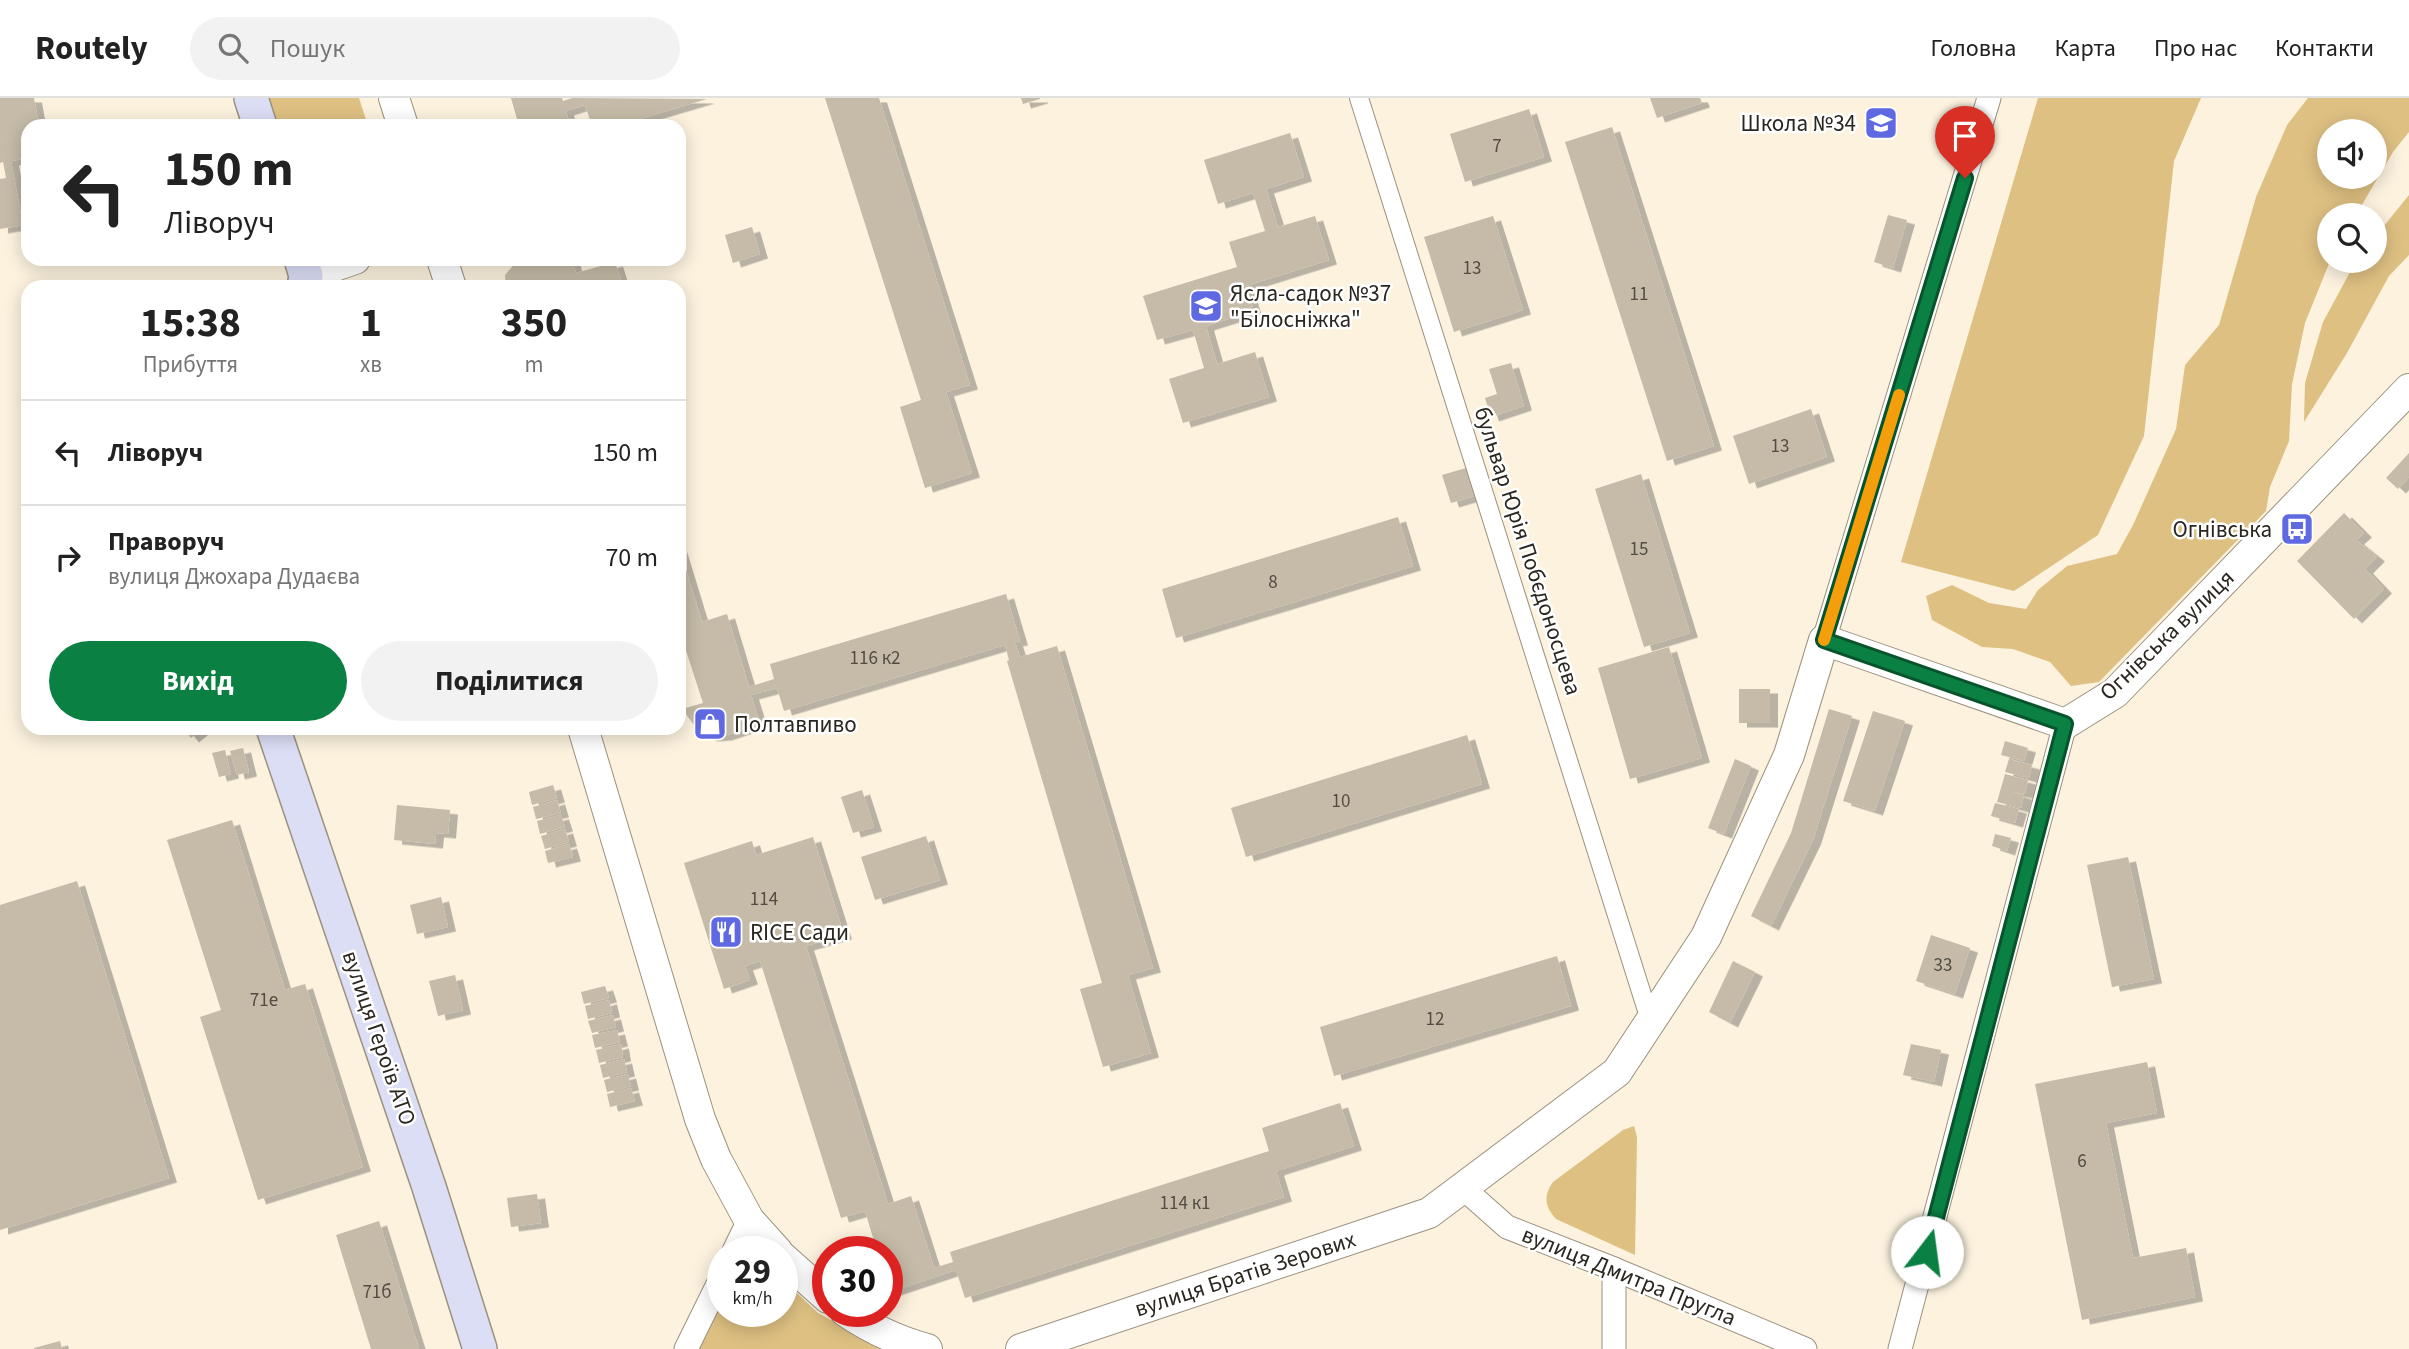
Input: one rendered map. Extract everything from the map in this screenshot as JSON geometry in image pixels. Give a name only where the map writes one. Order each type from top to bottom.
[{"type":"main road","points":[[251,98],[258,119]]},
{"type":"main road","name":"вулиця Героїв АТО","points":[[275,735],[429,1187],[480,1349]]},
{"type":"street","points":[[394,98],[401,119]]},
{"type":"street","name":"бульвар Юрія Побєдоносцева","points":[[1359,98],[1650,1020]]},
{"type":"street","points":[[1900,1349],[2065,724],[1824,640],[1989,98]]},
{"type":"street","points":[[304,274],[331,266]]},
{"type":"street","name":"Огнівська вулиця","points":[[2065,724],[2115,693],[2409,389]]},
{"type":"street","name":"вулиця Братів Зерових","points":[[1021,1349],[1429,1213],[1617,1072],[1706,937],[1789,755],[1824,640]]},
{"type":"street","points":[[585,735],[700,1119],[716,1159],[749,1220],[763,1236]]},
{"type":"street","name":"вулиця Дмитра Пругла","points":[[1463,1188],[1507,1227],[1805,1349]]},
{"type":"street","points":[[741,1236],[749,1220]]},
{"type":"street","points":[[1614,1269],[1614,1349]]},
{"type":"street","points":[[798,1271],[812,1284]]},
{"type":"street","points":[[686,1349],[707,1306]]},
{"type":"street","points":[[870,1327],[927,1349]]},
{"type":"shaded area","points":[[267,98],[359,98],[366,119],[274,119]]},
{"type":"shaded area","points":[[2038,98],[2201,98],[2174,161],[2144,436],[2098,535],[2014,591],[1901,562]]},
{"type":"shaded area","points":[[2308,98],[2409,98],[2409,132],[2387,162],[2387,119],[2317,119],[2317,189],[2371,189],[2363,203],[2317,203],[2317,273],[2325,273],[2305,323],[2292,384],[2289,441],[2270,487],[2266,511],[2099,682],[2071,686],[2050,662],[2013,649],[1982,647],[1932,620],[1926,596],[1952,585],[1989,603],[2026,609],[2038,590],[2067,566],[2117,554],[2176,429],[2185,365],[2219,325],[2256,197],[2287,125]]},
{"type":"shaded area","points":[[2409,195],[2409,255],[2389,276],[2347,353],[2304,422],[2305,383],[2323,322],[2350,273],[2387,273],[2387,222]]},
{"type":"shaded area","points":[[1634,1126],[1637,1137],[1635,1255],[1556,1219],[1549,1210],[1547,1201],[1553,1182],[1623,1130]]},
{"type":"shaded area","points":[[798,1294],[812,1307],[812,1327],[844,1327],[891,1349],[685,1349],[707,1305],[707,1327],[798,1327]]},
{"type":"building","points":[[0,98],[34,98],[38,119],[21,119],[21,159],[11,161],[21,225],[0,229],[0,179],[6,178],[3,162],[0,163]]},
{"type":"building","points":[[511,98],[562,98],[563,101],[572,98],[707,99],[640,119],[590,119],[585,105],[566,111],[568,119],[517,119]]},
{"type":"building","points":[[825,98],[879,98],[970,385],[946,392],[972,473],[925,488],[900,407],[921,400]]},
{"type":"building","points":[[1021,98],[1040,98],[1040,99],[1023,104]]},
{"type":"building","points":[[1650,98],[1700,98],[1702,103],[1657,118]]},
{"type":"building","points":[[1529,109],[1544,157],[1465,182],[1450,134]]},
{"type":"building","points":[[1612,127],[1714,446],[1667,461],[1565,142]]},
{"type":"building","points":[[1290,133],[1304,177],[1266,189],[1278,227],[1315,216],[1329,260],[1246,286],[1254,311],[1206,326],[1217,364],[1255,352],[1269,397],[1183,423],[1169,379],[1204,368],[1193,330],[1157,340],[1143,296],[1237,267],[1229,242],[1265,231],[1253,193],[1218,204],[1204,160]]},
{"type":"building","points":[[1888,215],[1907,220],[1893,268],[1874,262]]},
{"type":"building","points":[[1493,216],[1523,310],[1454,332],[1424,237]]},
{"type":"building","points":[[752,227],[760,254],[733,263],[725,235]]},
{"type":"building","points":[[513,266],[574,266],[576,273],[601,266],[616,266],[621,280],[505,280],[505,275]]},
{"type":"building","points":[[1511,363],[1524,406],[1491,417],[1485,398],[1497,394],[1489,369]]},
{"type":"building","points":[[1811,409],[1827,457],[1749,484],[1733,436]]},
{"type":"building","points":[[2409,453],[2409,477],[2398,489],[2386,478]]},
{"type":"building","points":[[1466,468],[1475,496],[1451,503],[1442,475]]},
{"type":"building","points":[[1641,474],[1690,633],[1644,647],[1595,489]]},
{"type":"building","points":[[2344,513],[2364,533],[2356,540],[2377,557],[2365,569],[2384,589],[2354,619],[2297,561]]},
{"type":"building","points":[[1398,517],[1413,566],[1176,638],[1162,589]]},
{"type":"building","points":[[686,570],[702,622],[727,614],[749,687],[774,679],[770,664],[1006,594],[1020,641],[1015,642],[1020,657],[1057,646],[1153,968],[1128,975],[1151,1053],[1103,1067],[1080,989],[1102,983],[1007,661],[1009,660],[1005,645],[784,711],[777,688],[751,695],[760,724],[724,736],[709,737],[697,729],[686,714],[686,708],[703,703],[686,651]]},
{"type":"building","points":[[1669,647],[1702,758],[1630,779],[1598,668]]},
{"type":"building","points":[[1739,689],[1770,689],[1770,723],[1739,723]]},
{"type":"building","points":[[1829,709],[1852,716],[1813,840],[1771,926],[1751,916],[1791,833]]},
{"type":"building","points":[[1873,711],[1905,721],[1875,811],[1843,801]]},
{"type":"building","points":[[1467,735],[1482,784],[1246,857],[1231,808]]},
{"type":"building","points":[[2005,741],[2028,748],[2024,761],[2001,755]]},
{"type":"building","points":[[243,748],[249,772],[237,775],[230,751]]},
{"type":"building","points":[[225,750],[231,774],[219,777],[212,753]]},
{"type":"building","points":[[1735,759],[1751,766],[1724,834],[1708,828]]},
{"type":"building","points":[[2009,759],[2032,765],[2029,778],[2005,772]]},
{"type":"building","points":[[2005,774],[2028,780],[2025,794],[2009,791],[2024,795],[2021,808],[1997,802]]},
{"type":"building","points":[[553,785],[557,798],[532,805],[529,792]]},
{"type":"building","points":[[862,790],[874,827],[853,833],[841,797]]},
{"type":"building","points":[[557,800],[561,813],[536,819],[533,807]]},
{"type":"building","points":[[1995,803],[2019,809],[2015,823],[1991,816]]},
{"type":"building","points":[[397,805],[450,810],[448,834],[436,833],[435,844],[394,840]]},
{"type":"building","points":[[561,815],[565,827],[540,834],[537,821]]},
{"type":"building","points":[[232,820],[285,990],[305,984],[363,1167],[258,1200],[200,1017],[221,1010],[167,840]]},
{"type":"building","points":[[565,829],[569,842],[545,849],[541,836]]},
{"type":"building","points":[[1995,834],[2011,838],[2007,851],[1992,846]]},
{"type":"building","points":[[926,836],[940,880],[875,900],[861,857]]},
{"type":"building","points":[[813,837],[844,935],[806,946],[888,1204],[911,1196],[934,1268],[953,1262],[950,1252],[1269,1151],[1262,1128],[1340,1103],[1354,1146],[1276,1171],[1284,1197],[965,1298],[956,1270],[903,1288],[903,1236],[872,1236],[865,1211],[841,1218],[760,961],[745,966],[750,980],[724,989],[684,863],[752,841],[756,855]]},
{"type":"building","points":[[569,844],[573,857],[548,863],[545,851]]},
{"type":"building","points":[[2128,857],[2154,979],[2112,987],[2087,865]]},
{"type":"building","points":[[77,881],[169,1178],[0,1230],[0,905]]},
{"type":"building","points":[[441,897],[448,927],[417,934],[410,905]]},
{"type":"building","points":[[1931,935],[1970,948],[1955,994],[1916,981]]},
{"type":"building","points":[[1557,956],[1571,1006],[1334,1076],[1320,1027]]},
{"type":"building","points":[[1733,961],[1755,972],[1730,1023],[1709,1012]]},
{"type":"building","points":[[455,975],[463,1010],[438,1016],[429,981]]},
{"type":"building","points":[[605,986],[609,998],[584,1004],[581,992]]},
{"type":"building","points":[[609,1000],[612,1013],[588,1019],[585,1006]]},
{"type":"building","points":[[613,1015],[616,1027],[592,1033],[588,1021]]},
{"type":"building","points":[[617,1030],[620,1042],[595,1048],[592,1035]]},
{"type":"building","points":[[621,1044],[623,1057],[599,1063],[596,1050]]},
{"type":"building","points":[[1911,1044],[1941,1050],[1934,1082],[1903,1075]]},
{"type":"building","points":[[624,1059],[627,1072],[603,1078],[600,1065]]},
{"type":"building","points":[[2147,1062],[2157,1113],[2106,1123],[2133,1258],[2186,1248],[2195,1297],[2082,1320],[2035,1084]]},
{"type":"building","points":[[628,1074],[631,1086],[607,1092],[604,1080]]},
{"type":"building","points":[[631,1088],[635,1101],[610,1107],[607,1094]]},
{"type":"building","points":[[537,1194],[541,1223],[511,1227],[507,1198]]},
{"type":"building","points":[[379,1221],[419,1349],[371,1349],[336,1235]]},
{"type":"building","points":[[60,1341],[62,1349],[34,1349],[34,1348]]},
{"type":"slow traffic","points":[[1824,640],[1899,395]]},
{"type":"place","name":"Школа №34","points":[[1881,123]]},
{"type":"place","name":"Ясла-садок №37 \"Білосніжка\"","points":[[1206,306]]},
{"type":"place","name":"Огнівська","points":[[2297,529]]},
{"type":"place","name":"Полтавпиво","points":[[710,724]]},
{"type":"place","name":"RICE Сади","points":[[726,932]]},
{"type":"route","points":[[1927,1252],[2065,724],[1824,640],[1965,178]]}]
